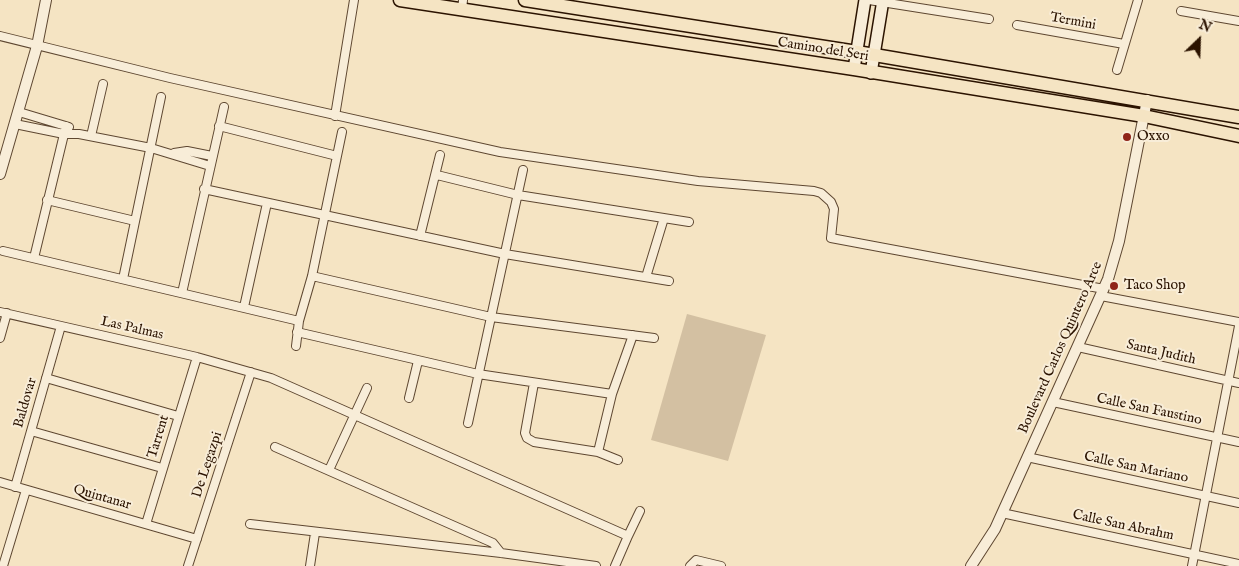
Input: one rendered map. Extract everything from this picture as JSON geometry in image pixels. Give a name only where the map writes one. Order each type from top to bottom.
[{"type":"main road","name":"Camino del Seri","points":[[400,0],[462,5],[590,28],[1144,116],[1239,136]]},
{"type":"main road","name":"Camino del Seri","points":[[525,0],[857,52],[1239,117]]},
{"type":"main road","points":[[854,69],[867,0]]},
{"type":"main road","points":[[871,73],[883,1]]},
{"type":"main road","points":[[590,28],[609,12]]},
{"type":"street","points":[[0,174],[37,46],[46,0]]},
{"type":"street","points":[[335,116],[354,0]]},
{"type":"street","points":[[867,0],[989,19]]},
{"type":"street","points":[[1116,70],[1138,0]]},
{"type":"street","points":[[1181,11],[1239,21]]},
{"type":"street","name":"Termini","points":[[1017,25],[1124,44]]},
{"type":"street","points":[[0,36],[335,116],[500,152],[698,182],[814,191],[821,193],[831,202],[834,209],[832,238],[1103,292],[1239,324],[1192,566]]},
{"type":"street","points":[[91,136],[103,84]]},
{"type":"street","points":[[123,279],[161,97]]},
{"type":"street","name":"Boulevard Carlos Quintero Arce","points":[[971,566],[985,546],[1002,513],[1103,292],[1114,263],[1147,100]]},
{"type":"street","points":[[182,292],[224,107]]},
{"type":"street","points":[[19,112],[66,126],[79,134]]},
{"type":"street","points":[[15,124],[151,148],[174,153],[186,160],[210,166]]},
{"type":"street","points":[[34,258],[66,126]]},
{"type":"street","points":[[219,126],[337,156]]},
{"type":"street","points":[[296,346],[299,320],[312,276],[342,132]]},
{"type":"street","points":[[174,153],[187,151],[212,156]]},
{"type":"street","points":[[420,236],[437,175],[440,155]]},
{"type":"street","points":[[468,423],[523,170]]},
{"type":"street","points":[[437,175],[518,195],[689,222]]},
{"type":"street","points":[[204,189],[505,254],[669,281]]},
{"type":"street","points":[[47,200],[135,221]]},
{"type":"street","points":[[244,307],[267,203]]},
{"type":"street","points":[[646,277],[664,218]]},
{"type":"street","points":[[3,251],[299,320]]},
{"type":"street","points":[[312,276],[491,317],[654,338]]},
{"type":"street","name":"Las Palmas","points":[[0,338],[3,313],[196,357],[272,378],[628,536]]},
{"type":"street","name":"Baldovar","points":[[15,486],[61,326]]},
{"type":"street","points":[[298,332],[478,374],[612,394]]},
{"type":"street","points":[[598,452],[612,394],[633,335]]},
{"type":"street","name":"Santa Judith","points":[[1078,347],[1239,383]]},
{"type":"street","name":"Tarrent","points":[[146,524],[196,357]]},
{"type":"street","points":[[410,398],[418,361]]},
{"type":"street","name":"De Legazpi","points":[[188,566],[251,372]]},
{"type":"street","points":[[46,378],[178,416]]},
{"type":"street","points":[[534,383],[525,433],[528,438],[534,442],[598,452],[618,460]]},
{"type":"street","points":[[329,470],[367,388]]},
{"type":"street","name":"Calle San Faustino","points":[[1053,402],[1239,442]]},
{"type":"street","points":[[31,430],[162,468]]},
{"type":"street","points":[[275,447],[493,543],[501,553]]},
{"type":"street","name":"Calle San Mariano","points":[[1027,457],[1239,504]]},
{"type":"street","name":"Quintanar","points":[[0,482],[197,539]]},
{"type":"street","points":[[3,566],[26,490]]},
{"type":"street","points":[[615,566],[640,511]]},
{"type":"street","name":"Calle San Abrahm","points":[[1002,513],[1239,564]]},
{"type":"street","points":[[250,524],[596,566]]},
{"type":"street","points":[[310,566],[315,533]]},
{"type":"street","points":[[690,566],[696,560],[721,566]]},
{"type":"shaded area","points":[[687,314],[766,335],[728,461],[651,440]]},
{"type":"place","name":"Oxxo","points":[[1127,137]]},
{"type":"place","name":"Taco Shop","points":[[1114,286]]}]
